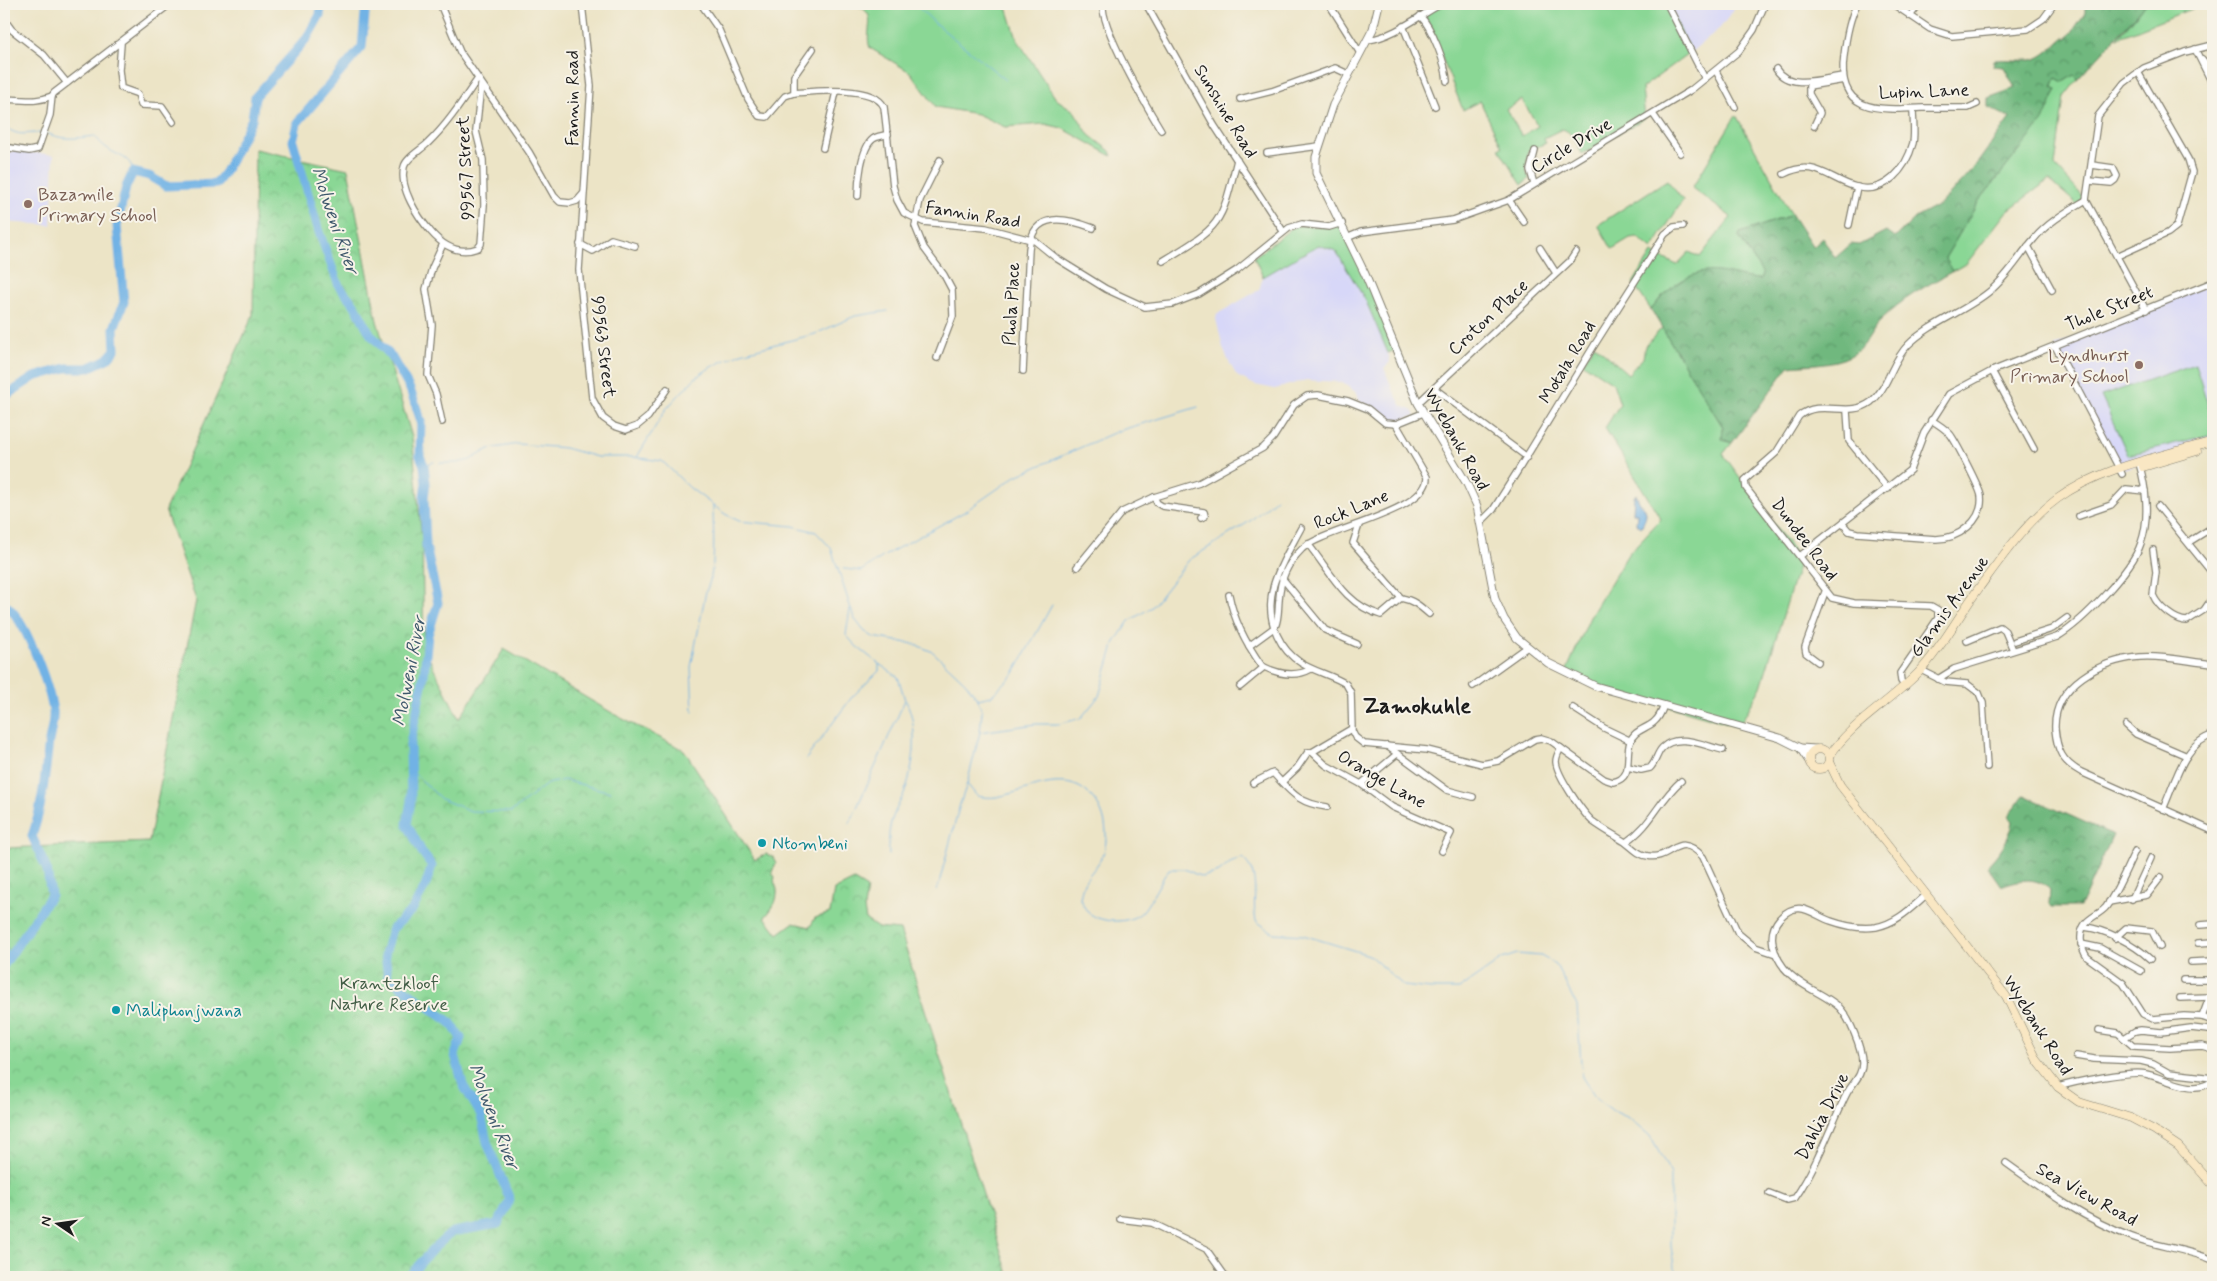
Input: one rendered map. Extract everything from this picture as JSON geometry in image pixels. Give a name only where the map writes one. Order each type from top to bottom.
[{"type":"main road","name":"Glamis Avenue","points":[[1829,759],[1845,738],[1905,687],[1921,670],[2011,546],[2044,510],[2075,489],[2213,441]]},
{"type":"main road","name":"Glamis Avenue","points":[[2140,466],[2213,446]]},
{"type":"main road","name":"Glamis Avenue","points":[[1819,749],[1845,738]]},
{"type":"main road","points":[[1819,749],[1829,759],[1826,767],[1820,770],[1813,768],[1809,762],[1810,754],[1819,749]]},
{"type":"main road","name":"Wyebank Road","points":[[1829,759],[1840,784],[2006,996],[2038,1060],[2058,1087],[2079,1102],[2131,1118],[2154,1130],[2178,1146],[2213,1185]]},
{"type":"main road","name":"Wyebank Road","points":[[1820,770],[1840,784]]},
{"type":"street","points":[[4,100],[24,99],[33,102],[52,96],[170,4]]},
{"type":"street","points":[[440,4],[453,40],[479,83],[529,152],[557,200],[564,203],[574,202],[584,192]]},
{"type":"street","name":"Fannin Road","points":[[582,4],[591,78],[584,192]]},
{"type":"street","points":[[701,4],[719,30],[756,114],[761,117],[767,117],[785,96],[794,93],[794,76],[813,48]]},
{"type":"street","points":[[1103,4],[1102,11],[1110,34],[1161,130]]},
{"type":"street","name":"Sunshine Road","points":[[1146,4],[1237,160],[1283,231]]},
{"type":"street","points":[[1328,4],[1360,53]]},
{"type":"street","name":"Wyebank Road","points":[[1379,4],[1377,18],[1368,40],[1333,105],[1319,146],[1316,173],[1349,237],[1418,403],[1470,489],[1482,522],[1492,590],[1498,608],[1510,630],[1526,648],[1548,663],[1594,686],[1772,735],[1800,748],[1819,749]]},
{"type":"street","points":[[1368,40],[1375,39],[1403,26],[1441,4]]},
{"type":"street","points":[[1667,4],[1705,79]]},
{"type":"street","name":"Circle Drive","points":[[1349,237],[1361,232],[1452,220],[1509,200],[1653,114],[1716,71],[1745,45],[1754,30],[1765,4]]},
{"type":"street","points":[[1843,78],[1849,24],[1857,4]]},
{"type":"street","points":[[1893,4],[1930,29],[1945,35],[2028,29],[2038,24],[2054,4]]},
{"type":"street","points":[[1910,16],[1919,4]]},
{"type":"street","points":[[1420,16],[1429,29],[1446,69],[1447,81]]},
{"type":"street","points":[[4,19],[12,30],[44,55],[67,83]]},
{"type":"street","points":[[1403,26],[1435,106]]},
{"type":"street","points":[[121,44],[121,88],[126,92],[138,94],[141,105],[162,106],[173,122]]},
{"type":"street","points":[[2146,310],[2086,200],[2100,111],[2124,83],[2138,72],[2195,49],[2213,45]]},
{"type":"street","points":[[2195,49],[2213,84]]},
{"type":"street","points":[[2199,56],[2213,73]]},
{"type":"street","points":[[1240,99],[1272,91],[1335,68],[1348,74]]},
{"type":"street","points":[[1776,69],[1782,76],[1791,81],[1843,78]]},
{"type":"street","points":[[1716,71],[1735,107]]},
{"type":"street","points":[[2116,256],[2177,226],[2192,172],[2188,158],[2138,72]]},
{"type":"street","points":[[1814,126],[1819,118],[1820,110],[1809,94],[1809,86],[1843,78]]},
{"type":"street","name":"Lupin Lane","points":[[1843,78],[1852,98],[1866,106],[1882,109],[1968,108],[1977,104]]},
{"type":"street","name":"99567 Street","points":[[479,83],[476,132],[483,160],[484,205],[481,244],[478,248],[463,252],[443,244],[424,223],[408,196],[404,170],[407,162],[430,141],[479,83]]},
{"type":"street","points":[[823,148],[836,92]]},
{"type":"street","name":"Fannin Road","points":[[794,93],[836,92],[866,94],[878,98],[884,108],[897,200],[904,213],[916,220],[986,228],[1030,239],[1106,289],[1138,305],[1154,307],[1173,304],[1199,294],[1236,270],[1283,231],[1302,224],[1329,227],[1342,223]]},
{"type":"street","points":[[4,147],[30,151],[38,149],[51,112],[52,96]]},
{"type":"street","points":[[1784,174],[1797,169],[1815,168],[1857,187],[1877,188],[1892,180],[1899,172],[1913,142],[1913,108]]},
{"type":"street","points":[[1653,114],[1680,153]]},
{"type":"street","points":[[858,196],[858,175],[868,144],[876,138],[888,134]]},
{"type":"street","points":[[1267,153],[1319,146]]},
{"type":"street","points":[[1534,184],[1530,170],[1535,151]]},
{"type":"street","points":[[937,358],[953,316],[952,290],[919,240],[915,229],[920,200],[940,160]]},
{"type":"street","points":[[1163,261],[1201,238],[1215,226],[1225,207],[1237,160]]},
{"type":"street","points":[[2090,181],[2111,182],[2116,180],[2117,176],[2113,168],[2092,165]]},
{"type":"street","points":[[1849,225],[1857,187]]},
{"type":"street","name":"99563 Street","points":[[584,192],[579,270],[593,404],[608,422],[626,430],[637,426],[648,417],[666,389]]},
{"type":"street","points":[[1509,200],[1524,222]]},
{"type":"street","points":[[1888,489],[1849,440],[1847,411],[1866,405],[1876,397],[1884,386],[1894,364],[1910,343],[1988,292],[2001,280],[2028,246],[2055,220],[2086,200]]},
{"type":"street","points":[[1030,239],[1038,226],[1059,219],[1071,220],[1092,228]]},
{"type":"street","name":"Motala Road","points":[[1482,522],[1493,510],[1527,457],[1595,344],[1665,234],[1674,227],[1683,226]]},
{"type":"street","points":[[580,244],[593,251],[610,239],[635,246]]},
{"type":"street","name":"Phola Place","points":[[1022,371],[1030,239]]},
{"type":"street","points":[[442,422],[436,394],[428,375],[432,324],[426,289],[434,262],[443,244]]},
{"type":"street","points":[[2028,246],[2052,290]]},
{"type":"street","points":[[1540,248],[1556,273]]},
{"type":"street","name":"Croton Place","points":[[1418,403],[1570,261],[1576,252]]},
{"type":"street","name":"Thole Street","points":[[1800,556],[1888,489],[1913,467],[1931,420],[1950,394],[1992,371],[2213,282]]},
{"type":"street","points":[[2055,346],[2121,472]]},
{"type":"street","points":[[1992,371],[2034,449]]},
{"type":"street","points":[[1435,389],[1527,457]]},
{"type":"street","points":[[1077,567],[1122,512],[1154,497],[1199,483],[1268,444],[1294,405],[1307,396],[1318,395],[1348,401],[1368,409],[1385,423],[1396,424],[1423,413]]},
{"type":"street","name":"Dundee Road","points":[[1847,411],[1816,407],[1804,412],[1799,416],[1776,453],[1749,475],[1745,482],[1746,488],[1834,600],[1930,606],[1938,610],[1938,618],[1900,673],[1901,681],[1905,687]]},
{"type":"street","points":[[1843,524],[1849,531],[1858,533],[1936,539],[1948,538],[1966,529],[1977,515],[1981,503],[1980,492],[1951,436],[1931,420]]},
{"type":"street","name":"Rock Lane","points":[[1274,628],[1278,621],[1282,578],[1294,558],[1308,544],[1323,535],[1359,525],[1399,507],[1426,483],[1426,474],[1396,424]]},
{"type":"street","points":[[1938,679],[1954,669],[2057,637],[2075,625],[2102,598],[2129,564],[2141,545],[2144,526],[2145,491],[2140,466]]},
{"type":"street","points":[[2079,516],[2111,505],[2126,489],[2145,491]]},
{"type":"street","points":[[1154,497],[1157,503],[1162,506],[1203,512],[1205,516],[1201,518]]},
{"type":"street","points":[[2158,506],[2190,542],[2213,574]]},
{"type":"street","points":[[1359,525],[1353,543],[1401,598],[1413,602],[1429,614]]},
{"type":"street","points":[[2190,542],[2213,527]]},
{"type":"street","points":[[1302,528],[1273,582],[1270,602],[1274,628],[1284,648],[1299,662],[1346,684],[1350,693],[1352,729],[1355,738],[1364,744],[1427,750],[1482,764],[1498,762],[1539,738],[1551,740],[1609,782],[1622,779],[1628,767],[1631,741],[1637,732],[1654,722],[1664,705]]},
{"type":"street","points":[[1308,544],[1346,596],[1358,604],[1382,615],[1401,598]]},
{"type":"street","points":[[2153,550],[2156,572],[2154,595],[2166,610],[2178,620],[2187,621],[2204,610],[2213,598]]},
{"type":"street","points":[[1282,578],[1325,630],[1357,644]]},
{"type":"street","points":[[1818,662],[1806,652],[1805,647],[1826,592]]},
{"type":"street","points":[[1230,595],[1235,617],[1249,646],[1264,667],[1291,675],[1302,674],[1311,669]]},
{"type":"street","points":[[2015,641],[2052,629],[2067,618]]},
{"type":"street","points":[[1967,641],[2000,627],[2005,631],[2013,650]]},
{"type":"street","points":[[1249,646],[1274,628]]},
{"type":"street","points":[[1473,686],[1526,648]]},
{"type":"street","points":[[2213,664],[2148,657],[2122,660],[2080,678],[2059,704],[2055,718],[2056,741],[2065,761],[2081,772],[2213,831]]},
{"type":"street","points":[[1240,687],[1264,667]]},
{"type":"street","points":[[1921,670],[1938,679],[1967,684],[1975,688],[1981,697],[1987,767]]},
{"type":"street","points":[[1573,708],[1604,728],[1631,741]]},
{"type":"street","points":[[2126,725],[2136,734],[2187,756]]},
{"type":"street","points":[[1282,782],[1310,752],[1352,729]]},
{"type":"street","points":[[2163,809],[2187,756],[2197,742],[2213,735]]},
{"type":"street","points":[[1628,767],[1641,770],[1650,768],[1662,748],[1675,741],[1684,740],[1723,750]]},
{"type":"street","points":[[1387,746],[1447,790],[1473,797]]},
{"type":"street","points":[[1561,748],[1556,756],[1556,764],[1580,807],[1592,820],[1638,852],[1649,857],[1663,854],[1678,846],[1684,845],[1695,849],[1702,857],[1738,933],[1755,947],[1776,954]]},
{"type":"street","points":[[1800,748],[1809,762]]},
{"type":"street","name":"Orange Lane","points":[[1310,752],[1326,765],[1361,784],[1392,807],[1451,833],[1442,851]]},
{"type":"street","points":[[1361,784],[1397,754]]},
{"type":"street","points":[[1253,783],[1273,773],[1308,805],[1327,807]]},
{"type":"street","points":[[1626,842],[1643,830],[1664,797],[1682,781]]},
{"type":"street","points":[[2135,851],[2109,902],[2084,927],[2081,944],[2087,957],[2124,983],[2142,1014],[2153,1019],[2202,1017],[2213,1021]]},
{"type":"street","points":[[2132,899],[2152,858]]},
{"type":"street","points":[[2109,902],[2147,895],[2160,877]]},
{"type":"street","points":[[1776,954],[1772,939],[1776,925],[1786,913],[1809,909],[1826,919],[1843,925],[1875,927],[1896,920],[1926,894]]},
{"type":"street","points":[[2200,924],[2213,924]]},
{"type":"street","points":[[2084,927],[2100,930],[2134,947],[2150,959]]},
{"type":"street","points":[[2115,938],[2126,928],[2146,929],[2152,931],[2160,947]]},
{"type":"street","points":[[2198,943],[2213,942]]},
{"type":"street","points":[[2081,944],[2100,948],[2141,971]]},
{"type":"street","name":"Dahlia Drive","points":[[1769,1193],[1787,1200],[1796,1198],[1819,1156],[1846,1094],[1858,1078],[1863,1064],[1851,1028],[1840,1009],[1797,980],[1776,954]]},
{"type":"street","points":[[2191,962],[2213,960]]},
{"type":"street","points":[[2183,980],[2213,980]]},
{"type":"street","points":[[2202,1017],[2210,1001],[2213,988]]},
{"type":"street","points":[[2180,998],[2210,1001]]},
{"type":"street","points":[[2124,1038],[2135,1030],[2161,1032],[2191,1028],[2208,1030]]},
{"type":"street","points":[[2099,1030],[2118,1033],[2133,1046],[2170,1048],[2202,1046],[2213,1049]]},
{"type":"street","points":[[2076,1056],[2148,1062],[2168,1072],[2213,1080]]},
{"type":"street","points":[[2213,1064],[2213,1080]]},
{"type":"street","points":[[2058,1087],[2085,1081],[2143,1073],[2189,1086],[2202,1087],[2213,1080]]},
{"type":"street","name":"Sea View Road","points":[[2006,1164],[2048,1192],[2112,1228],[2144,1242],[2193,1252],[2213,1260]]},
{"type":"street","points":[[1120,1219],[1152,1223],[1206,1249],[1226,1277]]},
{"type":"shaded area","points":[[1667,4],[1736,4],[1720,28],[1691,52]]},
{"type":"shaded area","name":"Bazamile Primary School","points":[[13,150],[54,155],[51,225],[4,222],[6,158]]},
{"type":"shaded area","points":[[1319,245],[1336,251],[1366,301],[1388,353],[1390,362],[1384,368],[1392,388],[1402,406],[1412,410],[1415,416],[1389,423],[1359,400],[1357,393],[1341,382],[1306,380],[1275,389],[1255,385],[1237,376],[1230,364],[1223,348],[1216,319],[1217,314],[1259,290],[1263,277],[1291,258]]},
{"type":"shaded area","name":"Lyndhurst Primary School","points":[[2213,281],[2213,441],[2120,470],[2055,346]]},
{"type":"green space","points":[[852,4],[1006,4],[1017,39],[1056,99],[1074,111],[1089,135],[1110,151],[1112,156],[1062,128],[1045,124],[1005,127],[977,114],[936,107],[910,72],[870,48],[868,41],[869,17],[861,7]]},
{"type":"green space","points":[[1438,4],[1667,4],[1691,52],[1642,88],[1645,118],[1582,154],[1574,139],[1566,130],[1562,129],[1544,138],[1546,143],[1528,151],[1526,170],[1529,179],[1522,185],[1499,149],[1502,147],[1480,101],[1463,110],[1424,13]],"holes":[[[1522,100],[1538,126],[1522,136],[1506,109]]]},
{"type":"green space","points":[[2085,4],[2146,4],[2078,79],[2074,75],[2063,82],[2056,78],[2052,87],[2057,89],[2043,121],[1979,201],[1945,258],[1953,271],[1914,293],[1896,306],[1880,321],[1863,345],[1850,356],[1828,363],[1789,366],[1732,443],[1722,439],[1723,427],[1651,310],[1657,302],[1680,282],[1698,273],[1719,272],[1761,279],[1763,274],[1739,237],[1740,233],[1792,215],[1813,247],[1823,238],[1835,258],[1851,244],[1859,245],[1886,231],[1895,238],[1915,218],[1941,204],[1973,169],[2010,118],[1988,107],[1988,98],[2015,88],[2004,67],[1993,66],[1994,60],[2031,60],[2040,57],[2065,37],[2068,38],[2085,13]]},
{"type":"green space","points":[[2146,4],[2195,4],[2196,7],[2117,38]]},
{"type":"green space","points":[[2074,75],[2078,79],[2064,97],[2055,166],[2086,200],[2078,205],[2049,180],[2007,211],[1967,263],[1953,271],[1945,258],[1979,201],[2006,167],[2057,89],[2052,88],[2056,78],[2063,82]]},
{"type":"green space","points":[[1736,115],[1792,215],[1740,233],[1739,237],[1763,274],[1761,279],[1745,278],[1717,272],[1662,296],[1651,310],[1633,283],[1652,253],[1677,265],[1689,252],[1700,257],[1731,217],[1692,188]]},
{"type":"green space","name":"Krantzkloof Nature Reserve","points":[[255,149],[348,169],[377,321],[412,437],[422,541],[424,648],[459,719],[504,649],[619,717],[684,750],[755,860],[766,854],[773,857],[776,863],[772,873],[775,877],[777,898],[765,917],[778,934],[793,923],[810,927],[815,918],[830,913],[834,890],[854,880],[867,888],[864,908],[866,920],[878,928],[900,930],[1009,1277],[4,1277],[4,848],[149,842],[196,600],[165,510],[253,315]]},
{"type":"green space","points":[[1667,180],[1683,200],[1652,249],[1637,237],[1630,238],[1612,249],[1598,225]]},
{"type":"green space","points":[[1342,223],[1396,350],[1388,353],[1366,301],[1336,251],[1319,245],[1263,277],[1254,257],[1296,225],[1329,227]]},
{"type":"green space","points":[[1662,328],[1723,427],[1725,441],[1732,443],[1723,454],[1800,560],[1761,687],[1739,726],[1607,689],[1566,672],[1590,617],[1628,554],[1661,519],[1605,428],[1620,404],[1613,383],[1583,363],[1594,344],[1628,374],[1643,358],[1645,346]]},
{"type":"green space","points":[[2195,364],[2213,421],[2213,434],[2128,455],[2101,396]]},
{"type":"green space","points":[[2024,795],[2113,835],[2080,907],[2052,907],[2049,904],[2050,890],[2039,882],[2026,880],[2001,886],[1987,866],[2007,839],[2013,821],[2008,816]]},
{"type":"water","points":[[1636,494],[1646,512],[1641,527],[1636,524],[1637,513],[1633,513],[1634,497]]},
{"type":"waterway","points":[[4,397],[34,377],[66,368],[88,368],[107,359],[115,350],[114,328],[124,302],[117,226],[126,187],[133,172],[149,176],[166,186],[216,184],[225,172],[252,119],[255,97],[307,38],[320,15],[321,4]]},
{"type":"waterway","name":"Molweni River","points":[[366,4],[362,47],[297,123],[293,141],[319,232],[339,286],[354,304],[371,335],[391,356],[410,389],[421,421],[420,456],[424,465],[426,483],[424,497],[426,546],[438,603],[428,635],[424,675],[410,744],[411,801],[407,824],[432,866],[425,887],[412,910],[392,929],[385,954],[388,977],[451,1023],[461,1038],[455,1055],[463,1085],[481,1115],[487,1142],[510,1200],[498,1224],[452,1232],[433,1249],[408,1277]]},
{"type":"waterway","points":[[915,4],[936,24],[1006,80]]},
{"type":"waterway","points":[[4,127],[18,133],[40,133]]},
{"type":"waterway","points":[[46,133],[65,138],[95,136],[105,147],[127,160],[133,172]]},
{"type":"waterway","points":[[637,457],[666,409],[694,379],[711,367],[741,353],[815,334],[855,316],[888,311]]},
{"type":"waterway","points":[[837,568],[861,571],[889,553],[964,512],[1016,476],[1118,431],[1198,407]]},
{"type":"waterway","points":[[440,463],[457,463],[470,460],[489,449],[518,444],[565,448],[597,457],[632,457],[662,461],[690,488],[725,514],[739,521],[793,526],[816,532],[831,548],[854,618],[864,631],[873,637],[914,644],[933,652],[965,682],[978,699],[982,712],[980,732],[967,784],[977,796],[996,797],[1036,786],[1061,783],[1073,785],[1085,791],[1095,801],[1105,823],[1105,848],[1099,862],[1084,883],[1080,899],[1087,911],[1100,919],[1115,921],[1137,916],[1145,908],[1169,869],[1184,869],[1202,877],[1219,872],[1230,863],[1242,858],[1248,864],[1254,879],[1256,921],[1274,933],[1303,935],[1369,955],[1404,986],[1431,989],[1459,989],[1502,959],[1517,954],[1541,956],[1556,965],[1577,1006],[1582,1077],[1595,1097],[1609,1109],[1629,1118],[1650,1136],[1671,1174],[1671,1246],[1674,1267],[1682,1277]]},
{"type":"waterway","points":[[424,465],[434,462]]},
{"type":"waterway","points":[[980,732],[1036,724],[1059,724],[1081,718],[1099,696],[1115,642],[1129,621],[1152,607],[1189,560],[1250,521],[1276,499]]},
{"type":"waterway","points":[[693,712],[691,667],[706,591],[712,572],[714,549],[713,505]]},
{"type":"waterway","points":[[4,604],[12,611],[28,637],[47,685],[53,711],[41,801],[32,836],[47,870],[51,895],[4,965]]},
{"type":"waterway","points":[[978,699],[991,696],[1013,675],[1052,605]]},
{"type":"waterway","points":[[806,759],[852,697],[879,671],[879,664],[856,646],[846,635],[850,609]]},
{"type":"waterway","points":[[850,823],[905,700],[898,677],[879,664]]},
{"type":"waterway","points":[[889,855],[891,823],[905,791],[913,758],[913,722],[906,701]]},
{"type":"waterway","points":[[410,769],[441,799],[471,811],[511,812],[547,784],[564,780],[611,792]]},
{"type":"waterway","points":[[937,891],[967,784]]},
{"type":"place","name":"Bazamile Primary School","points":[[28,204]]},
{"type":"place","name":"Lyndhurst Primary School","points":[[2139,365]]},
{"type":"place","name":"Ntombeni","points":[[762,843]]},
{"type":"place","name":"Maliphonjwana","points":[[116,1010]]},
{"type":"district","name":"Zamokuhle","points":[[1417,705]]}]
